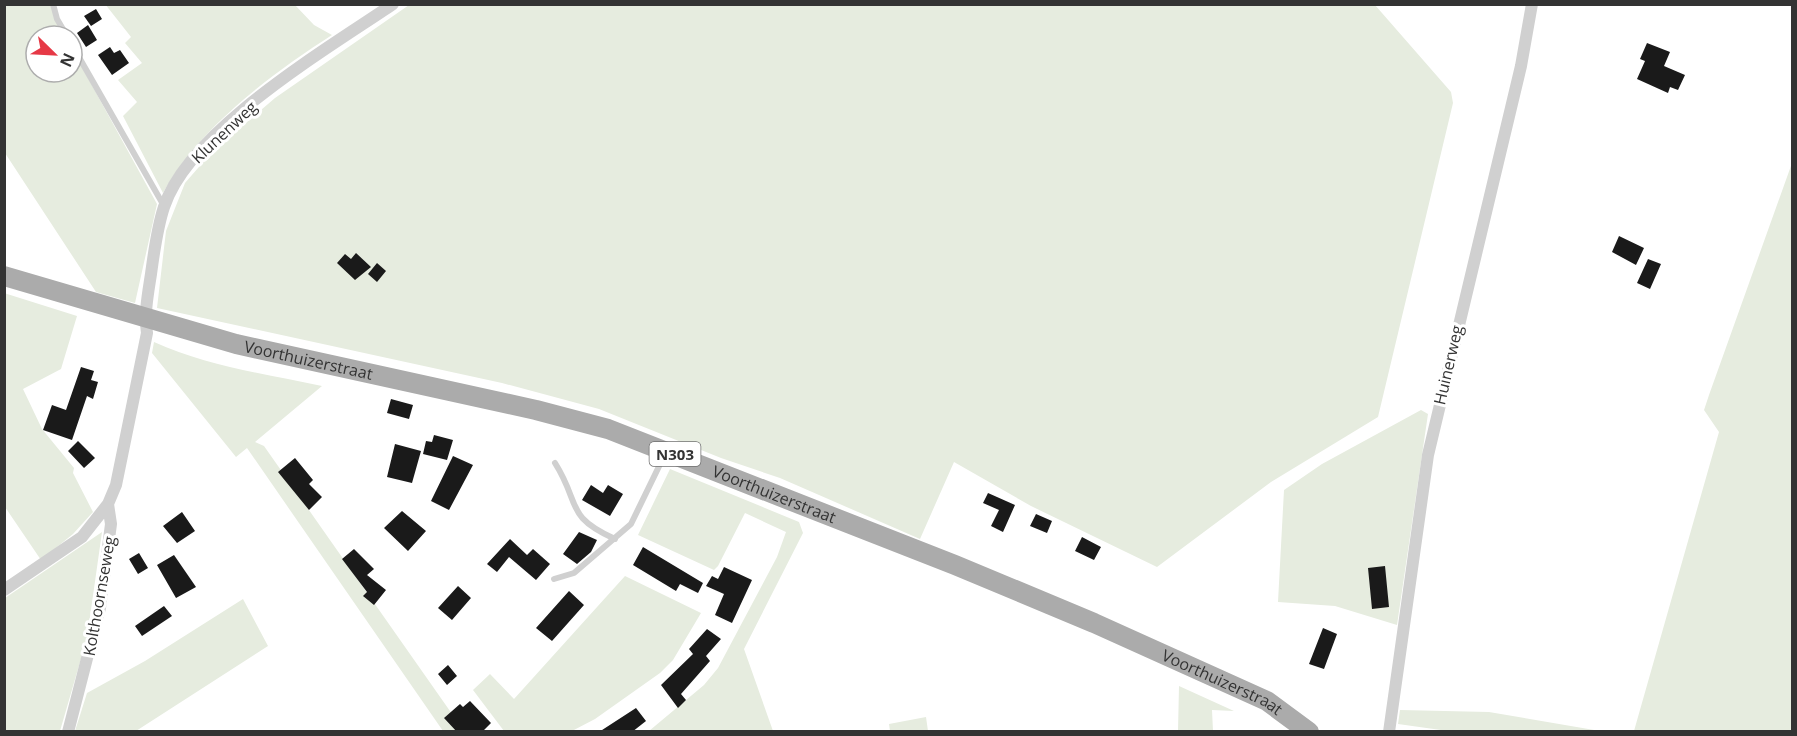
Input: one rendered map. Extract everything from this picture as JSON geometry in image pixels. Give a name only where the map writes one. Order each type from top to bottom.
[{"type":"main road","name":"Voorthuizerstraat","points":[[4,276],[236,344],[536,410],[608,429],[955,565],[1094,623],[1267,701],[1309,732]]},
{"type":"street","name":"Klunenweg","points":[[145,319],[153,256],[164,206],[182,174],[203,147],[247,108],[316,56],[393,4]]},
{"type":"street","name":"Huinerweg","points":[[1389,732],[1428,454],[1521,66],[1532,4]]},
{"type":"street","name":"Kolthoornseweg","points":[[68,732],[102,598],[111,524],[108,504],[116,485],[129,424],[147,333],[145,319]]},
{"type":"street","points":[[4,590],[82,537],[108,504]]},
{"type":"lane","points":[[53,4],[60,24]]},
{"type":"lane","points":[[84,66],[164,206]]},
{"type":"lane","points":[[554,579],[574,573],[631,524],[667,451]]},
{"type":"lane","points":[[555,463],[569,487],[573,503],[583,522],[615,539]]},
{"type":"shaded area","points":[[105,4],[295,5],[314,25],[332,35],[261,85],[216,125],[178,169],[163,193],[123,116],[137,102],[118,80],[142,63],[125,43],[131,37]]},
{"type":"shaded area","points":[[4,5],[53,5],[60,24],[24,24],[24,84],[84,84],[84,71],[157,204],[135,303],[96,292],[5,153]]},
{"type":"shaded area","points":[[409,5],[1375,5],[1451,92],[1453,103],[1378,417],[1271,482],[1157,567],[1031,506],[954,462],[920,539],[780,478],[721,458],[599,409],[502,383],[157,308],[166,231],[185,183],[211,153],[275,98]]},
{"type":"shaded area","points":[[1792,163],[1792,731],[1634,731],[1719,432],[1704,410]]},
{"type":"shaded area","points":[[4,293],[77,316],[61,369],[23,389],[42,429],[74,468],[73,473],[93,512],[73,534],[41,560],[5,507]]},
{"type":"shaded area","points":[[154,342],[215,363],[322,386],[255,442],[264,446],[464,731],[443,731],[247,448],[236,457],[152,353]]},
{"type":"shaded area","points":[[1421,410],[1428,414],[1397,625],[1335,606],[1278,602],[1284,490],[1322,464]]},
{"type":"shaded area","points":[[670,469],[799,522],[803,533],[744,649],[773,731],[649,731],[704,685],[718,668],[777,557],[786,532],[745,513],[714,570],[638,535]]},
{"type":"shaded area","points":[[102,532],[87,638],[60,731],[5,732],[5,598]]},
{"type":"shaded area","points":[[625,576],[701,613],[673,660],[660,673],[595,719],[572,731],[504,731],[473,690],[490,674],[514,699]]},
{"type":"shaded area","points":[[243,599],[268,646],[136,731],[75,731],[87,693],[145,661]]},
{"type":"shaded area","points":[[1179,686],[1234,711],[1212,710],[1213,731],[1178,731]]},
{"type":"shaded area","points":[[1400,710],[1489,712],[1600,731],[1448,731],[1398,724]]},
{"type":"shaded area","points":[[926,717],[928,731],[890,731],[889,724]]},
{"type":"building","points":[[96,9],[102,19],[91,26],[84,16]]},
{"type":"building","points":[[88,25],[97,40],[86,47],[84,44],[84,28]]},
{"type":"building","points":[[1647,43],[1670,52],[1664,66],[1685,75],[1678,90],[1670,87],[1668,93],[1637,79],[1645,61],[1640,59]]},
{"type":"building","points":[[110,47],[114,53],[120,50],[129,63],[112,75],[98,55]]},
{"type":"building","points":[[1619,236],[1644,248],[1636,265],[1612,252]]},
{"type":"building","points":[[356,253],[371,267],[355,280],[337,263],[345,254],[351,259]]},
{"type":"building","points":[[1648,259],[1661,264],[1650,289],[1637,283]]},
{"type":"building","points":[[377,263],[386,271],[377,282],[368,274]]},
{"type":"building","points":[[81,367],[94,371],[91,380],[98,382],[93,399],[87,396],[72,440],[43,430],[52,405],[66,410]]},
{"type":"building","points":[[391,399],[413,405],[409,419],[387,413]]},
{"type":"building","points":[[434,435],[453,440],[447,460],[423,454],[426,441],[432,442]]},
{"type":"building","points":[[78,441],[95,458],[84,468],[68,451]]},
{"type":"building","points":[[395,444],[421,451],[412,483],[387,477]]},
{"type":"building","points":[[453,456],[473,465],[449,510],[431,501]]},
{"type":"building","points":[[295,458],[313,480],[309,484],[322,497],[309,510],[278,472]]},
{"type":"building","points":[[591,485],[603,493],[608,485],[623,494],[610,516],[582,500]]},
{"type":"building","points":[[988,493],[1015,505],[1003,532],[991,526],[999,510],[983,503]]},
{"type":"building","points":[[402,511],[426,531],[408,551],[384,528]]},
{"type":"building","points":[[182,512],[195,531],[177,543],[163,526]]},
{"type":"building","points":[[1036,514],[1052,521],[1047,533],[1030,526]]},
{"type":"building","points":[[579,532],[597,540],[591,552],[577,564],[563,554]]},
{"type":"building","points":[[1082,537],[1101,547],[1094,560],[1075,551]]},
{"type":"building","points":[[510,539],[527,555],[533,549],[550,564],[536,580],[509,557],[497,572],[487,564]]},
{"type":"building","points":[[643,547],[703,583],[698,593],[680,584],[676,591],[633,565]]},
{"type":"building","points":[[354,549],[374,569],[367,575],[386,590],[374,605],[363,596],[367,592],[342,559]]},
{"type":"building","points":[[139,553],[148,568],[138,574],[129,559]]},
{"type":"building","points":[[174,555],[196,587],[176,598],[157,565]]},
{"type":"building","points":[[1385,566],[1389,607],[1372,609],[1368,568]]},
{"type":"building","points":[[724,567],[752,580],[732,623],[715,615],[724,594],[706,586],[712,576],[718,579]]},
{"type":"building","points":[[458,586],[471,598],[452,620],[438,608]]},
{"type":"building","points":[[569,591],[584,605],[552,641],[536,628]]},
{"type":"building","points":[[164,606],[172,616],[142,636],[135,626]]},
{"type":"building","points":[[1323,628],[1337,634],[1324,669],[1309,664]]},
{"type":"building","points":[[707,629],[721,639],[706,656],[710,661],[681,694],[686,700],[678,708],[661,685],[693,654],[689,649]]},
{"type":"building","points":[[448,665],[457,676],[447,685],[438,674]]},
{"type":"building","points":[[470,701],[491,723],[482,732],[457,732],[444,718],[460,704],[463,707]]},
{"type":"building","points":[[636,708],[646,721],[632,732],[599,732]]}]
